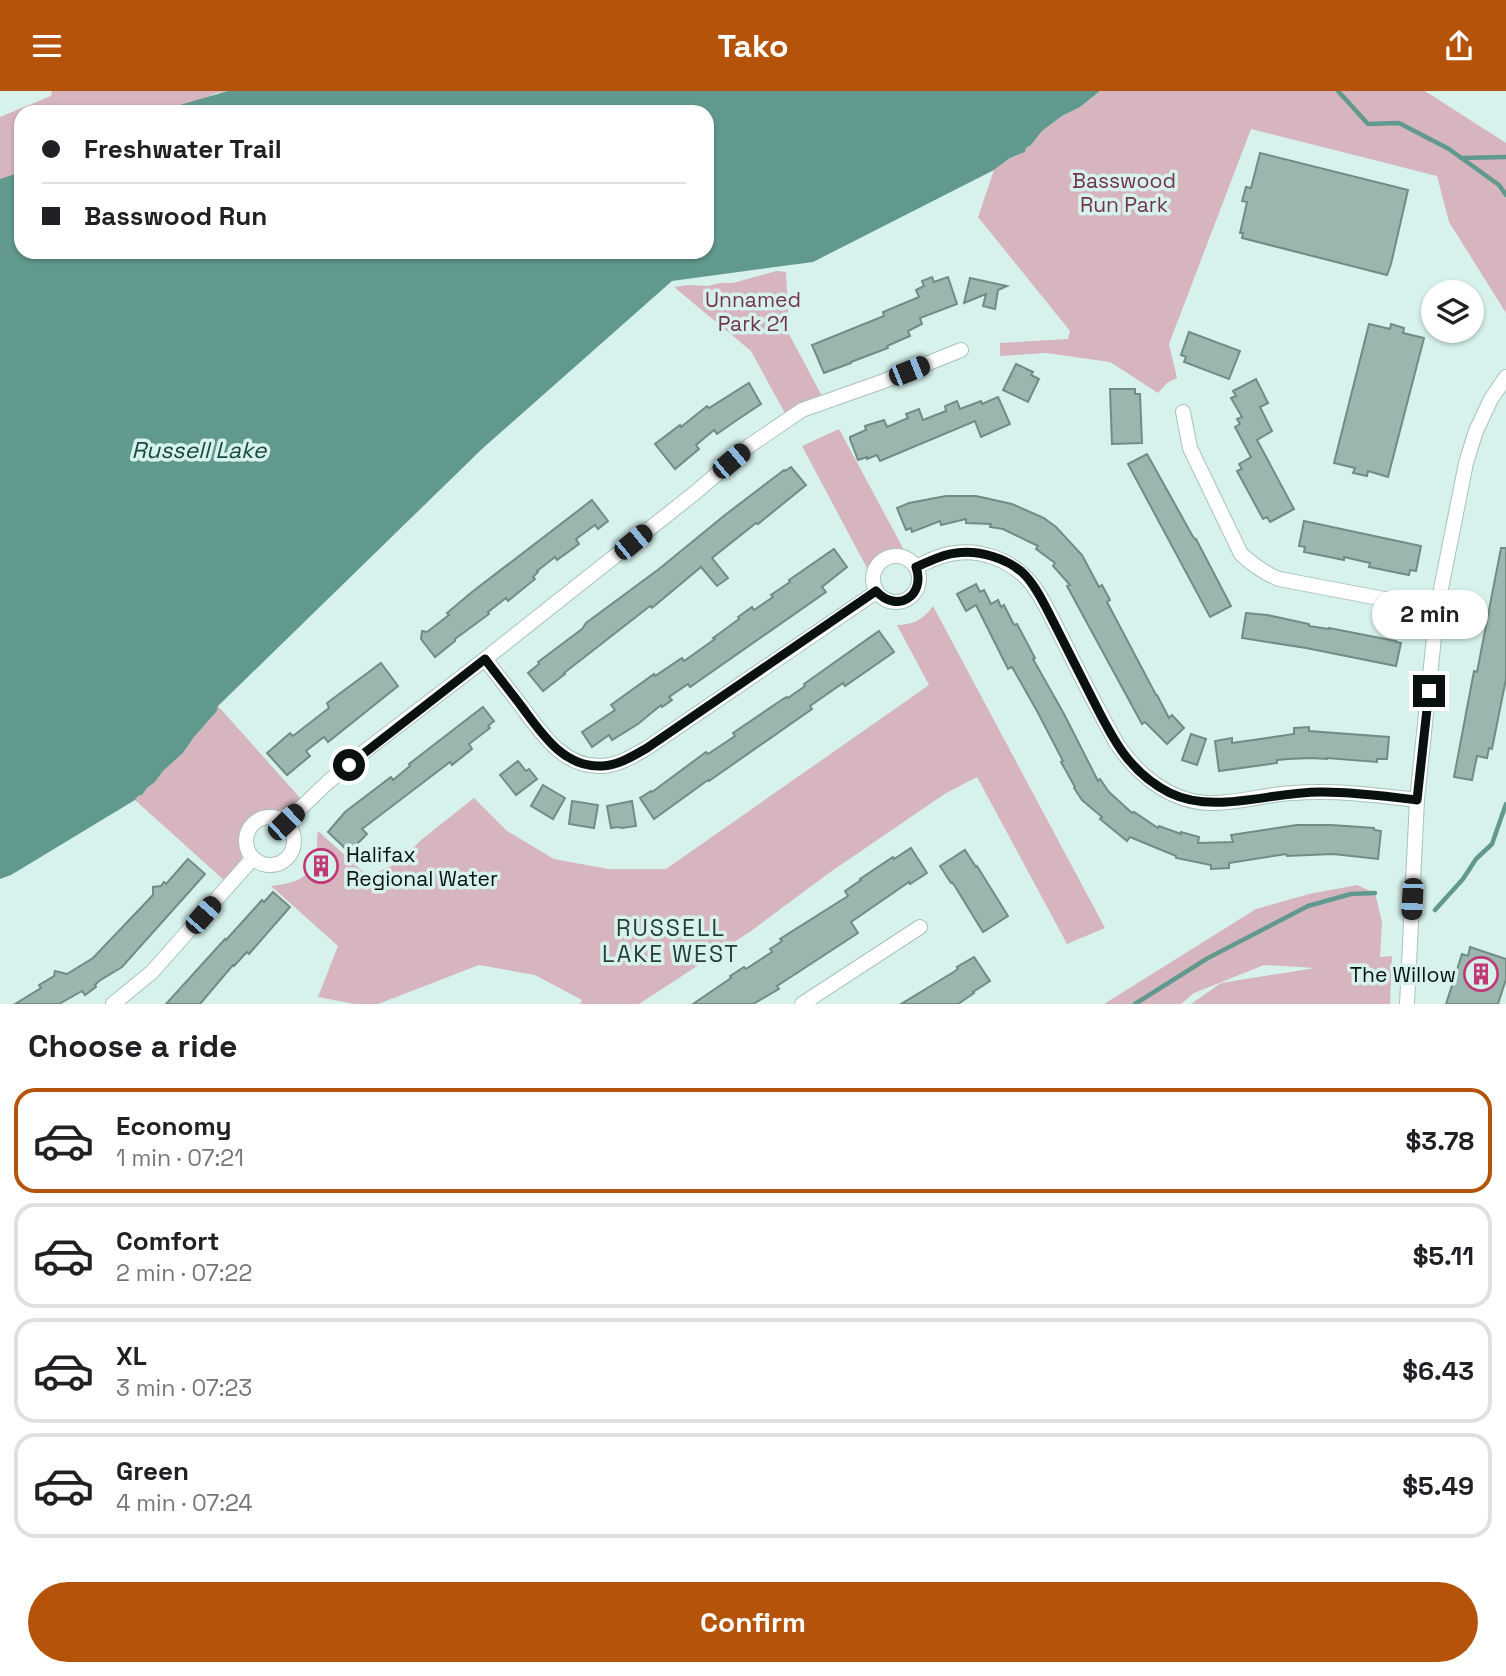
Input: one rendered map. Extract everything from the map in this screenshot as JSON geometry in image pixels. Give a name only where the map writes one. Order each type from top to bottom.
[{"type":"street","points":[[286,822],[359,756],[696,492],[749,446],[802,410],[961,351]]},
{"type":"street","points":[[1406,1004],[1417,800],[1437,609],[1466,463],[1476,431],[1491,399],[1506,377]]},
{"type":"street","points":[[1183,412],[1190,448],[1241,554],[1255,566],[1279,579],[1437,609]]},
{"type":"street","points":[[916,567],[944,555],[966,552],[999,559],[1018,569],[1044,603],[1117,744],[1130,763],[1151,783],[1172,794],[1207,803],[1321,792],[1362,793],[1417,800]]},
{"type":"street","points":[[897,555],[916,567],[919,582],[916,590],[904,601],[888,601],[876,591],[872,577],[878,564],[884,559],[897,555]]},
{"type":"street","points":[[485,659],[550,743],[575,761],[602,766],[621,762],[647,748],[876,591]]},
{"type":"street","points":[[271,816],[286,822],[291,828],[295,843],[288,857],[282,862],[267,865],[253,858],[246,844],[246,835],[252,824],[262,817],[271,816]]},
{"type":"street","points":[[113,1004],[152,972],[253,858]]},
{"type":"street","points":[[802,1004],[920,927]]},
{"type":"green space","points":[[52,91],[227,92],[179,105],[29,105],[51,96]]},
{"type":"green space","name":"Basswood Run Park","points":[[1100,91],[1425,91],[1506,143],[1506,313],[1449,222],[1437,176],[1251,129],[1169,344],[1177,378],[1167,383],[1158,393],[1110,362],[1046,353],[1000,356],[1000,343],[1068,339],[1070,331],[978,217],[994,170],[1010,158],[1025,152],[1042,131]]},
{"type":"green space","points":[[14,111],[14,176],[0,181],[0,117]]},
{"type":"green space","name":"Unnamed Park 21","points":[[776,271],[786,272],[789,334],[824,400],[787,417],[751,351],[674,287],[733,283]]},
{"type":"green space","points":[[839,429],[904,550],[883,555],[868,570],[802,446]]},
{"type":"green space","points":[[933,606],[1105,928],[1067,944],[977,777],[946,793],[829,873],[751,931],[639,1004],[580,1004],[582,1000],[535,975],[479,965],[378,1004],[355,1004],[318,997],[338,946],[271,886],[300,879],[310,870],[316,855],[318,831],[368,876],[398,863],[421,840],[474,798],[507,831],[554,859],[608,869],[666,869],[929,685],[897,625],[918,620]]},
{"type":"green space","points":[[218,706],[301,799],[291,808],[267,812],[252,822],[243,838],[241,864],[226,882],[135,800],[183,753],[217,711]]},
{"type":"green space","points":[[1357,885],[1375,893],[1382,922],[1380,957],[1392,956],[1390,1004],[1191,1004],[1221,983],[1315,968],[1264,965],[1194,993],[1181,1004],[1104,1004],[1256,909],[1309,894]]},
{"type":"water","name":"Russell Lake","points":[[228,91],[1100,91],[1042,131],[1025,152],[813,262],[672,281],[483,448],[218,706],[217,711],[183,753],[142,795],[11,875],[0,879],[0,179],[14,174],[14,259],[714,259],[714,105],[179,105]]},
{"type":"building","points":[[1260,153],[1408,190],[1387,275],[1242,238],[1243,233],[1240,233],[1247,202],[1242,201],[1246,187],[1251,188]]},
{"type":"building","points":[[932,277],[934,282],[948,277],[957,304],[920,318],[922,324],[908,331],[910,336],[887,346],[888,348],[824,373],[812,345],[884,316],[883,312],[919,297],[916,290],[924,286],[922,281]]},
{"type":"building","points":[[970,278],[1007,286],[998,290],[995,309],[983,306],[986,294],[964,303]]},
{"type":"building","points":[[1369,324],[1390,329],[1391,324],[1404,328],[1403,333],[1421,337],[1423,343],[1388,477],[1368,471],[1367,476],[1353,473],[1355,468],[1334,463]]},
{"type":"building","points":[[1189,332],[1240,351],[1229,379],[1184,362],[1186,357],[1181,355]]},
{"type":"building","points":[[1016,364],[1033,372],[1031,375],[1039,379],[1028,402],[1003,390]]},
{"type":"building","points":[[1256,379],[1268,403],[1260,407],[1272,431],[1257,440],[1294,509],[1270,522],[1267,517],[1263,519],[1237,471],[1242,469],[1239,464],[1251,457],[1235,427],[1240,424],[1237,419],[1242,417],[1231,398],[1236,396],[1233,391]]},
{"type":"building","points":[[749,383],[761,404],[717,434],[714,430],[696,445],[699,449],[675,469],[655,444],[707,406],[709,408]]},
{"type":"building","points":[[1110,389],[1135,389],[1135,394],[1140,394],[1142,443],[1112,444]]},
{"type":"building","points":[[998,397],[1010,424],[981,437],[975,421],[880,461],[877,455],[858,460],[850,439],[866,430],[865,426],[884,420],[887,427],[908,418],[906,414],[919,409],[923,420],[946,411],[945,406],[957,401],[960,409]]},
{"type":"building","points":[[1147,454],[1231,606],[1210,617],[1128,464]]},
{"type":"building","points":[[791,467],[806,485],[712,558],[728,578],[717,586],[701,567],[543,691],[528,673],[538,662],[725,515]]},
{"type":"building","points":[[946,496],[976,496],[1012,504],[1044,518],[1056,527],[1082,555],[1099,587],[1102,585],[1110,600],[1107,602],[1169,718],[1172,715],[1184,728],[1167,744],[1145,722],[1142,724],[1067,586],[1070,585],[1053,566],[1055,563],[1036,549],[1038,546],[1003,529],[990,527],[991,524],[966,523],[966,519],[941,525],[940,521],[912,532],[911,528],[906,530],[897,508]]},
{"type":"building","points":[[592,500],[608,521],[598,529],[595,525],[576,539],[579,544],[537,571],[533,577],[535,579],[508,601],[506,598],[488,612],[489,614],[435,657],[421,639],[422,631],[427,632],[472,592]]},
{"type":"building","points":[[1304,521],[1421,546],[1416,571],[1410,570],[1409,575],[1369,567],[1370,563],[1344,557],[1344,560],[1304,552],[1305,547],[1299,546]]},
{"type":"building","points":[[1501,548],[1506,548],[1506,679],[1492,749],[1489,748],[1487,758],[1477,756],[1472,780],[1454,777]]},
{"type":"building","points":[[834,549],[847,567],[822,587],[826,592],[690,687],[688,684],[669,697],[672,700],[662,707],[661,705],[638,724],[612,740],[609,735],[592,747],[582,732],[615,710],[611,705],[654,674],[655,676],[682,658],[684,661],[715,639],[713,638],[739,619],[738,617],[773,597],[771,595],[790,582],[789,580]]},
{"type":"building","points":[[976,584],[980,592],[984,590],[991,604],[998,600],[1001,607],[1004,605],[1014,625],[1017,624],[1098,781],[1100,779],[1109,792],[1132,813],[1158,828],[1159,826],[1199,837],[1198,843],[1233,842],[1231,835],[1297,825],[1374,828],[1381,831],[1378,859],[1333,854],[1286,854],[1229,863],[1229,868],[1211,869],[1211,865],[1176,858],[1130,837],[1127,841],[1082,800],[1037,711],[1012,667],[1008,669],[976,605],[966,611],[957,594]]},
{"type":"building","points":[[1246,613],[1396,641],[1401,643],[1396,666],[1242,638]]},
{"type":"building","points":[[879,631],[894,652],[845,686],[843,683],[810,706],[812,709],[654,819],[640,798],[706,752],[708,754],[735,736],[733,733],[788,698]]},
{"type":"building","points":[[381,663],[398,686],[328,742],[324,737],[306,751],[310,756],[287,775],[267,753],[290,733],[293,736],[329,708],[327,703]]},
{"type":"building","points":[[483,707],[494,721],[488,726],[490,728],[469,744],[472,749],[452,765],[450,762],[362,829],[367,834],[349,852],[328,832],[345,812],[391,777],[393,780],[410,766],[409,764]]},
{"type":"building","points":[[1309,727],[1309,731],[1389,737],[1387,759],[1377,759],[1377,762],[1327,758],[1288,759],[1219,771],[1215,741],[1232,738],[1232,743],[1294,734],[1294,728]]},
{"type":"building","points":[[1191,734],[1206,739],[1197,765],[1182,760]]},
{"type":"building","points":[[518,761],[537,779],[516,795],[500,775]]},
{"type":"building","points":[[543,785],[565,798],[553,819],[531,806]]},
{"type":"building","points":[[572,801],[598,805],[594,828],[569,824]]},
{"type":"building","points":[[632,801],[636,826],[611,828],[607,806]]},
{"type":"building","points":[[911,848],[927,873],[910,884],[909,882],[851,922],[858,933],[777,986],[779,989],[753,1004],[693,1004],[731,978],[730,976],[772,952],[770,949],[782,941],[780,939],[848,896],[845,891],[860,879]]},
{"type":"building","points":[[965,850],[1008,916],[983,932],[940,866]]},
{"type":"building","points":[[188,859],[205,874],[122,967],[99,981],[96,987],[85,995],[82,991],[59,1004],[15,1004],[41,988],[39,985],[54,976],[55,971],[67,974],[93,958],[153,895],[153,887],[161,886],[164,882],[166,884]]},
{"type":"building","points":[[273,892],[290,907],[249,954],[247,952],[233,965],[200,1004],[166,1004],[262,900],[264,902]]},
{"type":"building","name":"The Willow","points":[[1470,947],[1506,959],[1506,979],[1498,1004],[1446,1004],[1462,954],[1468,956]]},
{"type":"building","points":[[974,957],[990,981],[958,1004],[901,1004],[952,973]]},
{"type":"waterway","points":[[1338,91],[1368,124],[1399,123],[1449,149],[1499,185],[1506,195]]},
{"type":"waterway","points":[[1461,158],[1506,157]]},
{"type":"waterway","points":[[1435,910],[1463,879],[1476,859],[1492,844],[1506,804]]},
{"type":"waterway","points":[[1135,1004],[1208,958],[1308,906],[1351,894],[1375,893]]},
{"type":"place","name":"Halifax Regional Water","points":[[321,866]]},
{"type":"place","name":"The Willow","points":[[1481,974]]},
{"type":"district","name":"RUSSELL LAKE WEST","points":[[671,941]]},
{"type":"route","points":[[349,765],[485,659],[543,736],[566,756],[584,764],[602,766],[621,762],[647,748],[876,591],[888,601],[904,601],[916,590],[919,582],[916,567],[955,553],[978,553],[1009,563],[1032,583],[1105,724],[1130,763],[1151,783],[1189,800],[1221,803],[1292,793],[1321,792],[1362,793],[1417,800],[1429,691]]}]
